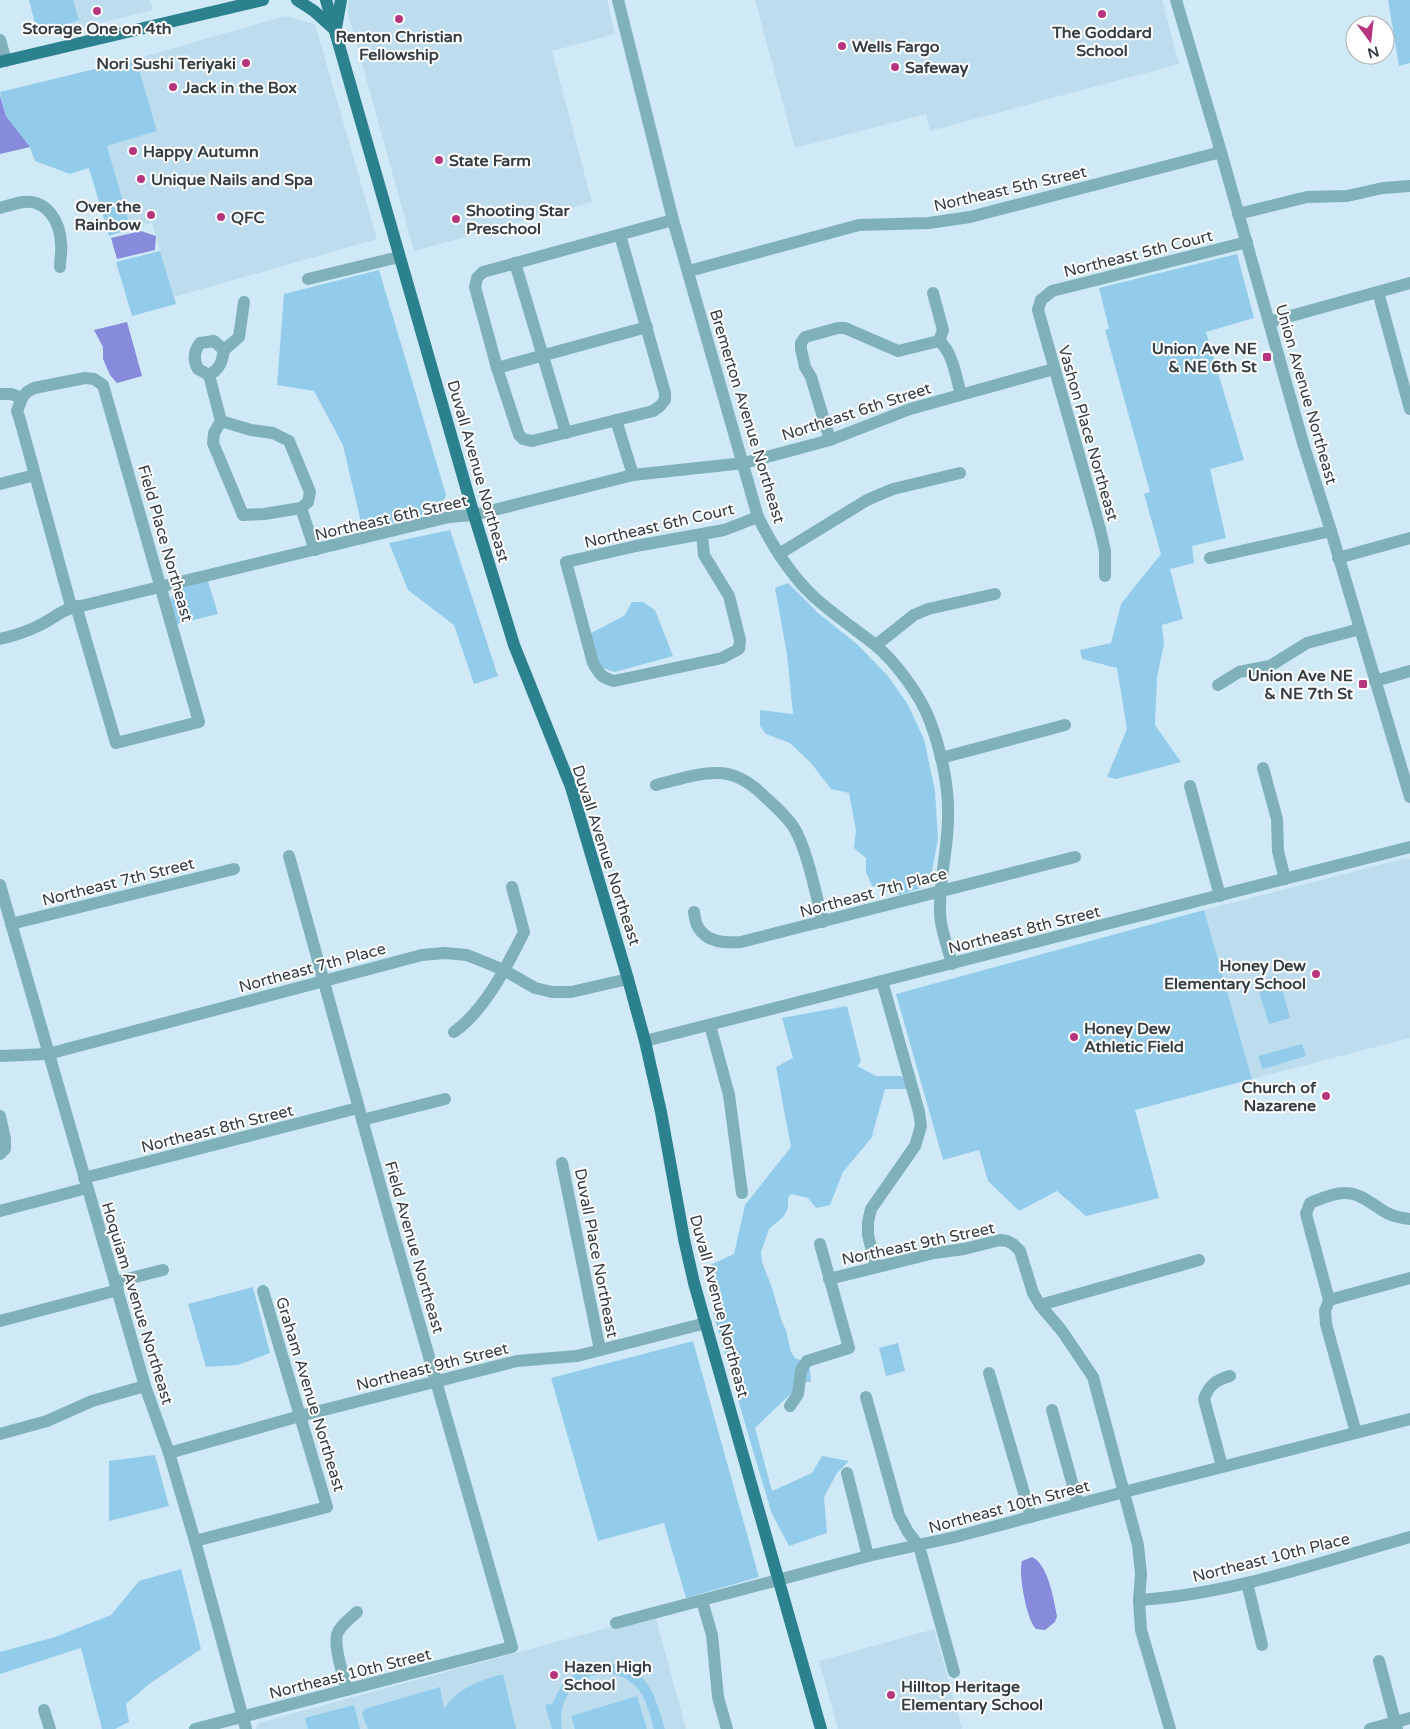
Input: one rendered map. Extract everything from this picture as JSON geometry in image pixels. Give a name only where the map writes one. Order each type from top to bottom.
[{"type":"main road","points":[[3,62],[263,0]]},
{"type":"main road","points":[[297,0],[314,11],[335,30]]},
{"type":"main road","name":"Duvall Avenue Northeast","points":[[326,0],[474,515],[514,645],[570,787],[628,979],[645,1040],[661,1112],[694,1283],[822,1729]]},
{"type":"main road","points":[[335,30],[341,0]]},
{"type":"street","name":"Bremerton Avenue Northeast","points":[[618,0],[673,220],[689,270],[758,517],[779,554],[811,594],[840,619],[876,645],[900,671],[930,720],[941,758],[947,791],[948,818],[940,891],[940,914],[952,964]]},
{"type":"street","name":"Union Avenue Northeast","points":[[1176,0],[1247,242],[1303,443],[1409,792]]},
{"type":"street","points":[[0,40],[3,62]]},
{"type":"street","name":"Northeast 5th Street","points":[[689,270],[859,225],[929,223],[970,217],[1221,152]]},
{"type":"street","points":[[1238,214],[1307,197],[1347,196],[1383,188],[1410,186]]},
{"type":"street","points":[[0,208],[24,202],[38,203],[50,211],[55,219],[61,243],[60,267]]},
{"type":"street","points":[[620,235],[665,393],[665,400],[652,411],[532,441],[523,439],[519,435],[497,368],[476,287],[477,278],[482,272],[673,220]]},
{"type":"street","name":"Northeast 5th Court","points":[[1041,300],[1052,291],[1247,242]]},
{"type":"street","points":[[308,280],[399,256]]},
{"type":"street","points":[[515,263],[566,433]]},
{"type":"street","points":[[1269,322],[1410,283]]},
{"type":"street","points":[[1378,292],[1410,409]]},
{"type":"street","points":[[933,293],[943,330],[939,341]]},
{"type":"street","name":"Vashon Place Northeast","points":[[1041,300],[1038,310],[1100,529],[1104,551],[1105,576]]},
{"type":"street","points":[[209,375],[217,370],[222,361],[224,350],[239,337],[244,302]]},
{"type":"street","points":[[497,368],[647,328]]},
{"type":"street","points":[[830,440],[811,377],[805,367],[801,350],[805,337],[844,328],[898,351],[939,341]]},
{"type":"street","points":[[209,375],[198,369],[194,356],[196,348],[200,343],[214,341],[224,350]]},
{"type":"street","points":[[939,341],[948,352],[960,394]]},
{"type":"street","name":"Northeast 6th Street","points":[[0,639],[19,634],[40,625],[73,606],[449,518],[474,515],[633,475],[744,463],[830,440],[910,409],[960,394],[1054,370]]},
{"type":"street","points":[[209,375],[221,421],[214,433],[213,443],[243,515],[264,514],[301,508],[308,502],[310,492],[290,441],[273,433],[251,430],[221,421]]},
{"type":"street","name":"Field Place Northeast","points":[[22,398],[34,388],[85,378],[94,379],[103,385],[199,722],[116,743],[73,606]]},
{"type":"street","points":[[0,394],[11,394],[22,398],[18,411],[73,606]]},
{"type":"street","points":[[616,420],[633,475]]},
{"type":"street","points":[[779,554],[867,500],[893,489],[960,473]]},
{"type":"street","points":[[0,484],[35,475]]},
{"type":"street","points":[[301,508],[315,550]]},
{"type":"street","name":"Northeast 6th Court","points":[[702,534],[704,555],[729,596],[740,640],[739,649],[727,656],[704,662],[614,681],[599,674],[593,663],[566,562],[636,546],[702,534],[724,530],[758,517]]},
{"type":"street","points":[[1210,558],[1331,531]]},
{"type":"street","points":[[1338,558],[1410,538]]},
{"type":"street","points":[[876,645],[914,615],[928,609],[995,594]]},
{"type":"street","points":[[1218,685],[1239,672],[1270,666],[1307,643],[1360,629]]},
{"type":"street","points":[[1375,681],[1410,671]]},
{"type":"street","points":[[941,758],[1065,725]]},
{"type":"street","points":[[1263,768],[1278,819],[1278,851],[1285,879]]},
{"type":"street","points":[[656,785],[701,774],[721,773],[736,776],[754,786],[782,812],[794,828],[802,846],[823,922]]},
{"type":"street","points":[[1190,786],[1220,896]]},
{"type":"street","name":"Northeast 8th Street","points":[[645,1040],[882,982],[1410,847]]},
{"type":"street","name":"Field Avenue Northeast","points":[[289,856],[322,981],[512,1647]]},
{"type":"street","name":"Northeast 7th Place","points":[[694,912],[698,927],[708,937],[722,943],[741,942],[1075,857]]},
{"type":"street","name":"Northeast 7th Street","points":[[6,919],[234,870]]},
{"type":"street","name":"Hoquiam Avenue Northeast","points":[[0,885],[6,919],[48,1054],[145,1386],[169,1453],[195,1541],[244,1723]]},
{"type":"street","points":[[454,1032],[468,1022],[504,970],[524,932],[512,887]]},
{"type":"street","name":"Northeast 7th Place","points":[[0,1056],[48,1054],[422,955],[445,953],[468,955],[504,970],[535,988],[552,992],[571,992],[628,979]]},
{"type":"street","points":[[876,1267],[868,1235],[871,1209],[915,1146],[921,1126],[919,1112],[882,982]]},
{"type":"street","points":[[710,1025],[728,1095],[742,1193]]},
{"type":"street","name":"Northeast 8th Street","points":[[0,1212],[86,1183],[360,1114],[445,1099]]},
{"type":"street","points":[[0,1116],[5,1138],[2,1151]]},
{"type":"street","name":"Duvall Place Northeast","points":[[562,1163],[600,1350]]},
{"type":"street","points":[[1356,1433],[1326,1324],[1324,1311],[1329,1300],[1306,1214],[1310,1203],[1344,1193],[1367,1200],[1388,1214],[1410,1219]]},
{"type":"street","name":"Northeast 9th Street","points":[[829,1279],[934,1253],[964,1249],[1000,1240],[1013,1244],[1020,1251],[1033,1293],[1040,1305]]},
{"type":"street","points":[[790,1406],[798,1394],[801,1370],[806,1361],[849,1348],[820,1244]]},
{"type":"street","points":[[1170,1729],[1141,1630],[1139,1600],[1141,1574],[1138,1545],[1093,1377],[1076,1350],[1040,1305],[1199,1260]]},
{"type":"street","points":[[0,1321],[163,1270]]},
{"type":"street","points":[[1329,1300],[1410,1278]]},
{"type":"street","name":"Graham Avenue Northeast","points":[[195,1541],[327,1507],[263,1290]]},
{"type":"street","name":"Northeast 9th Street","points":[[169,1453],[300,1416],[517,1361],[577,1356],[706,1323]]},
{"type":"street","points":[[989,1373],[1031,1517]]},
{"type":"street","points":[[1222,1466],[1204,1399],[1212,1384],[1219,1379],[1230,1376]]},
{"type":"street","points":[[0,1434],[47,1421],[92,1401],[145,1386]]},
{"type":"street","points":[[866,1397],[899,1515],[908,1532],[919,1546],[954,1672]]},
{"type":"street","points":[[1052,1410],[1078,1504]]},
{"type":"street","name":"Northeast 10th Street","points":[[616,1623],[868,1556],[919,1546],[1222,1466],[1409,1422]]},
{"type":"street","points":[[847,1473],[868,1556]]},
{"type":"street","name":"Northeast 10th Place","points":[[1139,1600],[1187,1596],[1247,1583],[1410,1537]]},
{"type":"street","points":[[1247,1583],[1262,1645]]},
{"type":"street","points":[[702,1601],[712,1635],[718,1697],[727,1729]]},
{"type":"street","points":[[346,1690],[336,1635],[343,1624],[356,1612]]},
{"type":"street","name":"Northeast 10th Street","points":[[195,1729],[244,1723],[346,1690],[512,1647]]},
{"type":"street","points":[[1379,1661],[1396,1726]]},
{"type":"street","points":[[44,1710],[50,1729]]},
{"type":"street","points":[[1370,1729],[1396,1726],[1410,1718]]},
{"type":"shaded area","points":[[29,0],[73,0],[79,20],[38,35]]},
{"type":"shaded area","name":"Storage One on 4th","points":[[34,0],[150,0],[153,10],[44,37]]},
{"type":"shaded area","points":[[349,0],[607,0],[615,34],[552,51],[592,202],[414,251],[348,13]]},
{"type":"shaded area","points":[[755,0],[1162,0],[1179,64],[930,131],[926,114],[795,148]]},
{"type":"shaded area","points":[[1388,0],[1410,0],[1410,63],[1399,66],[1395,42],[1395,15],[1390,15]]},
{"type":"shaded area","points":[[285,16],[315,24],[377,239],[174,297],[152,223],[131,229],[107,146],[157,131],[136,59]]},
{"type":"shaded area","points":[[136,59],[157,131],[107,146],[131,229],[109,236],[89,168],[70,174],[35,161],[30,147],[6,116],[0,92]]},
{"type":"shaded area","points":[[160,251],[176,304],[132,316],[116,262]]},
{"type":"shaded area","points":[[1237,254],[1254,318],[1206,332],[1244,460],[1210,469],[1226,538],[1192,546],[1194,563],[1170,569],[1183,619],[1162,625],[1164,644],[1157,677],[1155,725],[1181,762],[1116,779],[1107,777],[1127,729],[1117,668],[1082,659],[1080,650],[1111,643],[1121,604],[1161,554],[1144,494],[1150,492],[1105,330],[1109,329],[1099,288]]},
{"type":"shaded area","points":[[379,270],[446,495],[439,510],[363,531],[343,445],[314,391],[277,385],[284,294]]},
{"type":"shaded area","points":[[450,530],[498,676],[474,684],[454,625],[408,590],[389,543]]},
{"type":"shaded area","points":[[208,581],[218,614],[177,624],[172,606],[172,596],[180,589]]},
{"type":"shaded area","points":[[788,583],[818,613],[857,644],[887,675],[907,703],[924,739],[935,791],[938,839],[932,871],[921,888],[900,895],[872,886],[866,872],[866,858],[854,848],[856,830],[849,793],[831,789],[811,763],[790,743],[766,734],[760,726],[760,710],[793,714],[787,654],[775,588]]},
{"type":"shaded area","points":[[632,602],[643,602],[655,610],[673,656],[615,672],[599,667],[589,634],[624,616]]},
{"type":"shaded area","name":"Honey Dew Elementary School","points":[[1407,858],[1410,860],[1410,1038],[1252,1079],[1204,910]]},
{"type":"shaded area","name":"Honey Dew Athletic Field","points":[[1204,910],[1252,1079],[1135,1110],[1159,1198],[1086,1216],[1057,1191],[1019,1211],[988,1181],[979,1150],[943,1160],[896,994]]},
{"type":"shaded area","points":[[1278,975],[1290,1018],[1269,1024],[1256,982]]},
{"type":"shaded area","points":[[847,1006],[861,1062],[857,1066],[876,1076],[901,1076],[906,1081],[908,1089],[885,1089],[872,1136],[879,1129],[843,1172],[830,1205],[816,1208],[808,1198],[791,1194],[788,1198],[788,1208],[784,1216],[769,1229],[761,1252],[762,1262],[786,1330],[791,1352],[795,1358],[803,1361],[810,1370],[811,1382],[803,1382],[755,1428],[772,1491],[812,1473],[822,1456],[849,1461],[837,1473],[824,1497],[827,1533],[789,1546],[772,1514],[753,1451],[714,1316],[706,1267],[734,1254],[745,1205],[791,1147],[776,1067],[793,1058],[782,1018]]},
{"type":"shaded area","points":[[1302,1044],[1306,1056],[1263,1069],[1258,1056]]},
{"type":"shaded area","points":[[253,1287],[270,1353],[238,1365],[206,1367],[188,1304]]},
{"type":"shaded area","points":[[693,1341],[759,1577],[686,1598],[664,1523],[598,1541],[551,1378]]},
{"type":"shaded area","points":[[898,1343],[905,1371],[886,1376],[879,1348]]},
{"type":"shaded area","points":[[155,1455],[169,1506],[109,1521],[109,1461]]},
{"type":"shaded area","points":[[181,1569],[201,1649],[149,1684],[126,1704],[129,1722],[115,1729],[102,1729],[81,1648],[0,1674],[0,1652],[55,1637],[111,1615],[139,1581]]},
{"type":"shaded area","name":"Hazen High School","points":[[655,1615],[686,1729],[256,1729],[258,1723]]},
{"type":"shaded area","name":"Hilltop Heritage Elementary School","points":[[934,1629],[962,1729],[838,1729],[819,1661]]},
{"type":"shaded area","points":[[600,1663],[616,1664],[628,1668],[646,1682],[657,1703],[665,1729],[654,1729],[646,1703],[638,1689],[625,1679],[612,1674],[598,1674],[585,1679],[574,1687],[566,1699],[561,1713],[562,1729],[552,1729],[545,1705],[553,1703],[565,1682],[571,1676],[584,1668]]},
{"type":"shaded area","points":[[503,1674],[516,1729],[368,1729],[362,1714],[365,1709],[440,1687],[444,1709],[463,1690],[486,1679]]},
{"type":"shaded area","points":[[637,1696],[647,1729],[575,1729],[571,1716]]},
{"type":"shaded area","points":[[354,1705],[360,1729],[308,1729],[305,1718]]},
{"type":"water","points":[[0,95],[6,116],[30,147],[0,154]]},
{"type":"water","points":[[141,231],[156,236],[155,250],[117,259],[111,238]]},
{"type":"water","points":[[127,322],[142,376],[117,383],[110,375],[103,359],[103,347],[94,330]]},
{"type":"water","points":[[1032,1557],[1038,1561],[1046,1575],[1057,1616],[1055,1622],[1045,1630],[1036,1629],[1029,1617],[1024,1596],[1021,1576],[1022,1561]]},
{"type":"place","name":"Storage One on 4th","points":[[97,11]]},
{"type":"place","name":"The Goddard School","points":[[1102,14]]},
{"type":"place","name":"Renton Christian Fellowship","points":[[399,19]]},
{"type":"place","name":"Wells Fargo","points":[[842,46]]},
{"type":"place","name":"Nori Sushi Teriyaki","points":[[246,63]]},
{"type":"place","name":"Safeway","points":[[895,67]]},
{"type":"place","name":"Jack in the Box","points":[[173,87]]},
{"type":"place","name":"Happy Autumn","points":[[133,151]]},
{"type":"place","name":"State Farm","points":[[439,160]]},
{"type":"place","name":"Unique Nails and Spa","points":[[141,179]]},
{"type":"place","name":"Over the Rainbow","points":[[151,215]]},
{"type":"place","name":"QFC","points":[[221,217]]},
{"type":"place","name":"Shooting Star Preschool","points":[[456,219]]},
{"type":"place","name":"Union Ave NE & NE 6th St","points":[[1267,357]]},
{"type":"place","name":"Union Ave NE & NE 7th St","points":[[1363,684]]},
{"type":"place","name":"Honey Dew Elementary School","points":[[1316,974]]},
{"type":"place","name":"Honey Dew Athletic Field","points":[[1074,1037]]},
{"type":"place","name":"Church of Nazarene","points":[[1326,1096]]},
{"type":"place","name":"Hazen High School","points":[[554,1675]]},
{"type":"place","name":"Hilltop Heritage Elementary School","points":[[891,1695]]}]
